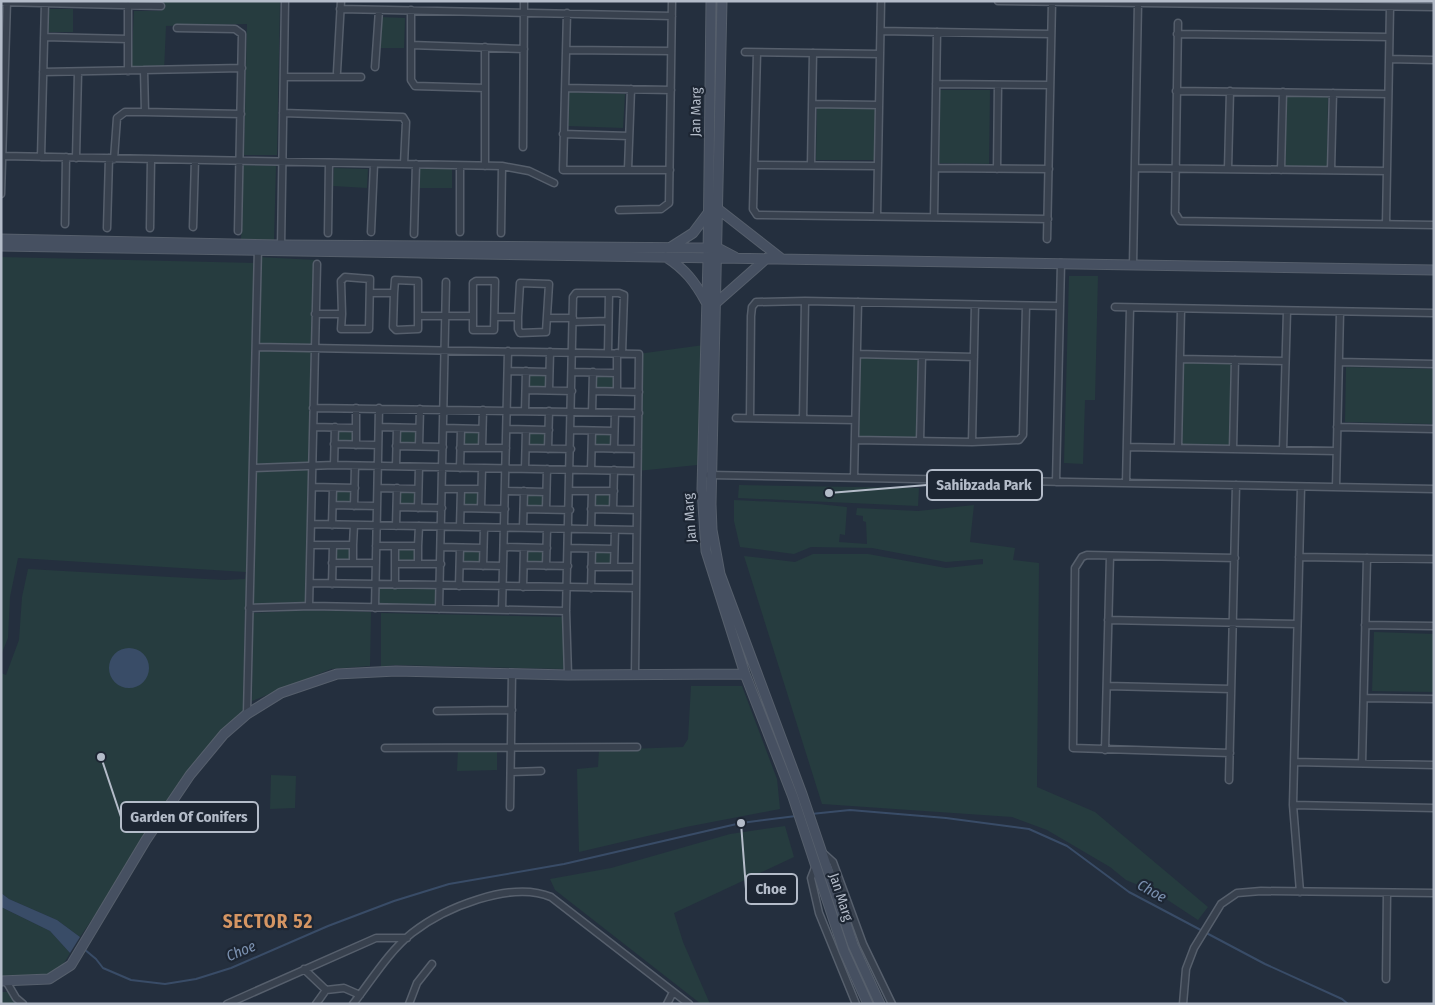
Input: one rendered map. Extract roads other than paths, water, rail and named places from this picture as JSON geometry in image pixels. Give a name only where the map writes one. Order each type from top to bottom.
[{"type":"main road","name":"Jan Marg","points":[[711,1],[708,213],[713,248],[711,303],[712,489],[707,509],[704,536],[711,572],[745,674],[797,796]]},
{"type":"main road","points":[[713,248],[718,209],[722,1]]},
{"type":"main road","points":[[718,209],[782,259]]},
{"type":"main road","points":[[671,247],[693,233],[708,213]]},
{"type":"main road","points":[[1,239],[712,259],[735,257],[1434,270]]},
{"type":"main road","points":[[1,246],[258,247]]},
{"type":"main road","points":[[281,248],[671,247],[713,248],[735,257]]},
{"type":"main road","points":[[665,257],[684,270],[695,281],[711,303],[767,258]]},
{"type":"main road","name":"Jan Marg","points":[[711,303],[702,475],[720,574],[811,836],[816,865],[844,951],[868,1004]]},
{"type":"main road","points":[[4,981],[48,979],[71,966],[146,840],[190,775],[224,734],[247,714],[281,693],[337,674],[396,671],[568,675],[745,674]]},
{"type":"main road","name":"Jan Marg","points":[[811,836],[821,851],[852,945],[880,1004]]},
{"type":"street","points":[[281,248],[285,1]]},
{"type":"street","points":[[337,72],[341,1]]},
{"type":"street","points":[[523,147],[524,1]]},
{"type":"street","points":[[619,210],[665,208],[669,203],[672,1]]},
{"type":"street","points":[[877,216],[881,1]]},
{"type":"street","points":[[998,1],[1316,3],[1434,7]]},
{"type":"street","points":[[1,194],[5,2],[161,6]]},
{"type":"street","points":[[1047,240],[1052,2]]},
{"type":"street","points":[[41,157],[45,3]]},
{"type":"street","points":[[1133,265],[1138,3]]},
{"type":"street","points":[[128,5],[128,71]]},
{"type":"street","points":[[1386,224],[1390,7]]},
{"type":"street","points":[[340,9],[672,16]]},
{"type":"street","points":[[375,67],[379,10]]},
{"type":"street","points":[[411,10],[411,80],[415,86],[485,88]]},
{"type":"street","points":[[567,13],[563,134],[564,170],[670,170]]},
{"type":"street","points":[[1178,23],[1175,213],[1180,221],[1434,225]]},
{"type":"street","points":[[177,28],[239,30],[242,34],[238,231]]},
{"type":"street","points":[[881,31],[1051,34]]},
{"type":"street","points":[[934,217],[937,32]]},
{"type":"street","points":[[1178,34],[1389,37]]},
{"type":"street","points":[[44,37],[128,39]]},
{"type":"street","points":[[412,45],[524,49]]},
{"type":"street","points":[[485,47],[485,166]]},
{"type":"street","points":[[566,50],[671,51]]},
{"type":"street","points":[[745,52],[880,54]]},
{"type":"street","points":[[757,52],[753,209],[757,215],[1048,219]]},
{"type":"street","points":[[811,165],[813,53]]},
{"type":"street","points":[[1389,59],[1434,60]]},
{"type":"street","points":[[44,72],[242,68]]},
{"type":"street","points":[[144,70],[145,112]]},
{"type":"street","points":[[76,158],[78,72]]},
{"type":"street","points":[[284,77],[361,77]]},
{"type":"street","points":[[936,84],[1050,85]]},
{"type":"street","points":[[997,168],[998,85]]},
{"type":"street","points":[[564,88],[671,90]]},
{"type":"street","points":[[628,169],[631,89]]},
{"type":"street","points":[[1176,91],[1388,94]]},
{"type":"street","points":[[1228,169],[1230,91]]},
{"type":"street","points":[[1282,170],[1283,92]]},
{"type":"street","points":[[1331,170],[1333,93]]},
{"type":"street","points":[[812,104],[879,105]]},
{"type":"street","points":[[107,228],[111,158],[117,118],[125,112],[241,114]]},
{"type":"street","points":[[283,113],[404,117],[406,122],[404,164]]},
{"type":"street","points":[[563,134],[629,136]]},
{"type":"street","points":[[2,157],[502,166],[529,171],[554,183]]},
{"type":"street","points":[[65,224],[66,158]]},
{"type":"street","points":[[150,228],[152,159]]},
{"type":"street","points":[[193,227],[195,160]]},
{"type":"street","points":[[328,233],[329,163]]},
{"type":"street","points":[[371,232],[374,164]]},
{"type":"street","points":[[414,234],[416,164]]},
{"type":"street","points":[[755,165],[878,166]]},
{"type":"street","points":[[460,166],[460,232]]},
{"type":"street","points":[[501,233],[502,166]]},
{"type":"street","points":[[935,168],[1049,169]]},
{"type":"street","points":[[1135,168],[1387,171]]},
{"type":"street","points":[[247,714],[258,247]]},
{"type":"street","points":[[1056,482],[1061,263]]},
{"type":"street","points":[[309,606],[312,545],[317,264]]},
{"type":"street","points":[[345,277],[370,279],[369,328],[344,330],[340,326],[342,314],[342,279],[345,277]]},
{"type":"street","points":[[395,280],[418,281],[418,329],[394,329],[394,293],[395,280]]},
{"type":"street","points":[[492,280],[496,283],[493,331],[474,331],[472,329],[473,316],[473,283],[476,281],[492,280]]},
{"type":"street","points":[[440,609],[446,282]]},
{"type":"street","points":[[523,282],[549,284],[546,332],[520,333],[518,318],[519,286],[523,282]]},
{"type":"street","points":[[370,293],[394,293]]},
{"type":"street","points":[[568,675],[566,611],[572,430],[572,320],[573,297],[576,293],[619,293],[624,297],[616,391]]},
{"type":"street","points":[[608,353],[609,293]]},
{"type":"street","points":[[750,418],[752,308],[756,302],[806,301],[1060,306]]},
{"type":"street","points":[[802,419],[806,301]]},
{"type":"street","points":[[854,478],[858,302]]},
{"type":"street","points":[[972,442],[975,304]]},
{"type":"street","points":[[854,440],[972,442],[1019,440],[1023,436],[1026,306]]},
{"type":"street","points":[[1114,307],[1434,313]]},
{"type":"street","points":[[1126,483],[1130,308]]},
{"type":"street","points":[[1178,448],[1181,309]]},
{"type":"street","points":[[1283,450],[1286,311]]},
{"type":"street","points":[[1336,487],[1340,312]]},
{"type":"street","points":[[315,314],[342,314]]},
{"type":"street","points":[[418,316],[473,316]]},
{"type":"street","points":[[495,317],[518,318]]},
{"type":"street","points":[[548,318],[608,321]]},
{"type":"street","points":[[257,347],[314,350],[444,350],[638,354],[640,357],[635,567],[635,674]]},
{"type":"street","points":[[502,610],[508,351]]},
{"type":"street","points":[[549,390],[550,352]]},
{"type":"street","points":[[857,354],[974,357]]},
{"type":"street","points":[[920,441],[922,356]]},
{"type":"street","points":[[1180,359],[1285,361]]},
{"type":"street","points":[[1233,449],[1235,360]]},
{"type":"street","points":[[1339,362],[1434,364]]},
{"type":"street","points":[[508,371],[549,372]]},
{"type":"street","points":[[525,411],[526,371]]},
{"type":"street","points":[[573,372],[617,373]]},
{"type":"street","points":[[592,412],[593,372]]},
{"type":"street","points":[[526,390],[572,391]]},
{"type":"street","points":[[593,391],[639,392]]},
{"type":"street","points":[[313,408],[639,413]]},
{"type":"street","points":[[356,408],[356,445]]},
{"type":"street","points":[[375,608],[379,408]]},
{"type":"street","points":[[419,446],[420,409]]},
{"type":"street","points":[[482,448],[483,410]]},
{"type":"street","points":[[548,449],[549,411]]},
{"type":"street","points":[[614,449],[615,413]]},
{"type":"street","points":[[736,418],[855,420]]},
{"type":"street","points":[[314,427],[356,428]]},
{"type":"street","points":[[334,465],[335,427]]},
{"type":"street","points":[[379,427],[420,428]]},
{"type":"street","points":[[396,466],[397,428]]},
{"type":"street","points":[[444,428],[482,429]]},
{"type":"street","points":[[1337,428],[1434,429]]},
{"type":"street","points":[[460,468],[461,429]]},
{"type":"street","points":[[507,429],[549,430]]},
{"type":"street","points":[[525,469],[526,430]]},
{"type":"street","points":[[572,430],[614,431]]},
{"type":"street","points":[[591,470],[592,430]]},
{"type":"street","points":[[334,444],[378,445]]},
{"type":"street","points":[[396,446],[443,447]]},
{"type":"street","points":[[1127,447],[1336,451]]},
{"type":"street","points":[[460,448],[506,448]]},
{"type":"street","points":[[526,448],[571,449]]},
{"type":"street","points":[[592,448],[638,449]]},
{"type":"street","points":[[253,468],[334,465],[637,471]]},
{"type":"street","points":[[354,506],[355,466]]},
{"type":"street","points":[[418,467],[418,508]]},
{"type":"street","points":[[481,508],[482,468]]},
{"type":"street","points":[[546,509],[547,469]]},
{"type":"street","points":[[613,509],[614,470]]},
{"type":"street","points":[[702,475],[1434,489]]},
{"type":"street","points":[[1229,780],[1236,485]]},
{"type":"street","points":[[313,487],[355,488]]},
{"type":"street","points":[[1300,892],[1293,805],[1301,487]]},
{"type":"street","points":[[332,525],[333,488]]},
{"type":"street","points":[[378,488],[418,489]]},
{"type":"street","points":[[396,526],[397,488]]},
{"type":"street","points":[[442,489],[481,489]]},
{"type":"street","points":[[460,527],[461,489]]},
{"type":"street","points":[[505,491],[546,492]]},
{"type":"street","points":[[523,528],[524,491]]},
{"type":"street","points":[[570,491],[614,492]]},
{"type":"street","points":[[591,530],[592,491]]},
{"type":"street","points":[[333,505],[377,506]]},
{"type":"street","points":[[396,507],[442,508]]},
{"type":"street","points":[[460,508],[505,509]]},
{"type":"street","points":[[524,509],[570,510]]},
{"type":"street","points":[[591,509],[636,510]]},
{"type":"street","points":[[312,524],[636,530]]},
{"type":"street","points":[[353,563],[354,525]]},
{"type":"street","points":[[418,564],[419,526]]},
{"type":"street","points":[[483,566],[484,528]]},
{"type":"street","points":[[546,566],[547,529]]},
{"type":"street","points":[[614,567],[615,530]]},
{"type":"street","points":[[312,545],[353,545]]},
{"type":"street","points":[[332,584],[333,545]]},
{"type":"street","points":[[376,546],[418,546]]},
{"type":"street","points":[[395,585],[396,546]]},
{"type":"street","points":[[441,547],[484,548]]},
{"type":"street","points":[[504,547],[547,548]]},
{"type":"street","points":[[459,586],[460,548]]},
{"type":"street","points":[[523,587],[524,548]]},
{"type":"street","points":[[569,548],[614,549]]},
{"type":"street","points":[[591,588],[592,549]]},
{"type":"street","points":[[1230,753],[1075,750],[1072,745],[1075,568],[1082,557],[1087,555],[1235,558]]},
{"type":"street","points":[[1105,750],[1110,556]]},
{"type":"street","points":[[1299,556],[1434,559]]},
{"type":"street","points":[[1362,763],[1367,558]]},
{"type":"street","points":[[332,563],[376,563]]},
{"type":"street","points":[[395,564],[440,564]]},
{"type":"street","points":[[460,565],[503,566]]},
{"type":"street","points":[[524,565],[568,566]]},
{"type":"street","points":[[591,567],[635,567]]},
{"type":"street","points":[[310,583],[636,588]]},
{"type":"street","points":[[249,608],[309,606],[566,611]]},
{"type":"street","points":[[1108,620],[1297,624]]},
{"type":"street","points":[[1365,625],[1434,626]]},
{"type":"street","points":[[510,806],[512,673]]},
{"type":"street","points":[[1107,686],[1232,689]]},
{"type":"street","points":[[1364,698],[1434,699]]},
{"type":"street","points":[[437,711],[512,710]]},
{"type":"street","points":[[385,748],[638,747]]},
{"type":"street","points":[[1294,762],[1434,765]]},
{"type":"street","points":[[512,772],[541,771]]},
{"type":"street","points":[[1293,805],[1434,808]]},
{"type":"street","points":[[821,851],[833,862],[863,944],[892,1004]]},
{"type":"street","points":[[816,865],[811,878],[819,913],[856,1004]]},
{"type":"street","points":[[353,1004],[407,938],[437,918],[479,900],[527,892],[545,894],[592,927],[689,1004]]},
{"type":"street","points":[[1183,1004],[1186,969],[1194,948],[1221,904],[1238,893],[1434,893]]},
{"type":"street","points":[[1386,979],[1387,893]]},
{"type":"street","points":[[227,1004],[376,938],[407,938]]},
{"type":"street","points":[[409,1004],[417,983],[432,964]]},
{"type":"street","points":[[304,969],[326,990]]},
{"type":"street","points":[[4,981],[16,998],[23,1004]]},
{"type":"street","points":[[316,1004],[326,990],[344,988],[360,995]]},
{"type":"street","points":[[667,1004],[673,992]]},
{"type":"water","points":[[133,648],[140,651],[146,657],[149,668],[148,676],[140,685],[133,688],[125,688],[118,685],[110,676],[109,664],[112,657],[121,649]]},
{"type":"water","points":[[1,893],[9,899],[57,920],[80,937],[70,953],[50,931],[1,907]]},
{"type":"waterway","name":"Choe","points":[[811,814],[850,810],[946,818],[1029,829],[1067,846],[1129,892],[1265,964],[1342,999],[1348,1004]]},
{"type":"waterway","name":"Choe","points":[[84,949],[103,968],[131,980],[165,984],[196,979],[231,968],[328,926],[394,901],[449,884],[564,864],[741,823],[796,816]]},
{"type":"place","name":"Sahibzada Park","points":[[829,493]]},
{"type":"place","name":"Garden Of Conifers","points":[[101,757]]},
{"type":"place","name":"Choe","points":[[741,823]]},
{"type":"district","name":"SECTOR 52","points":[[268,921]]}]
